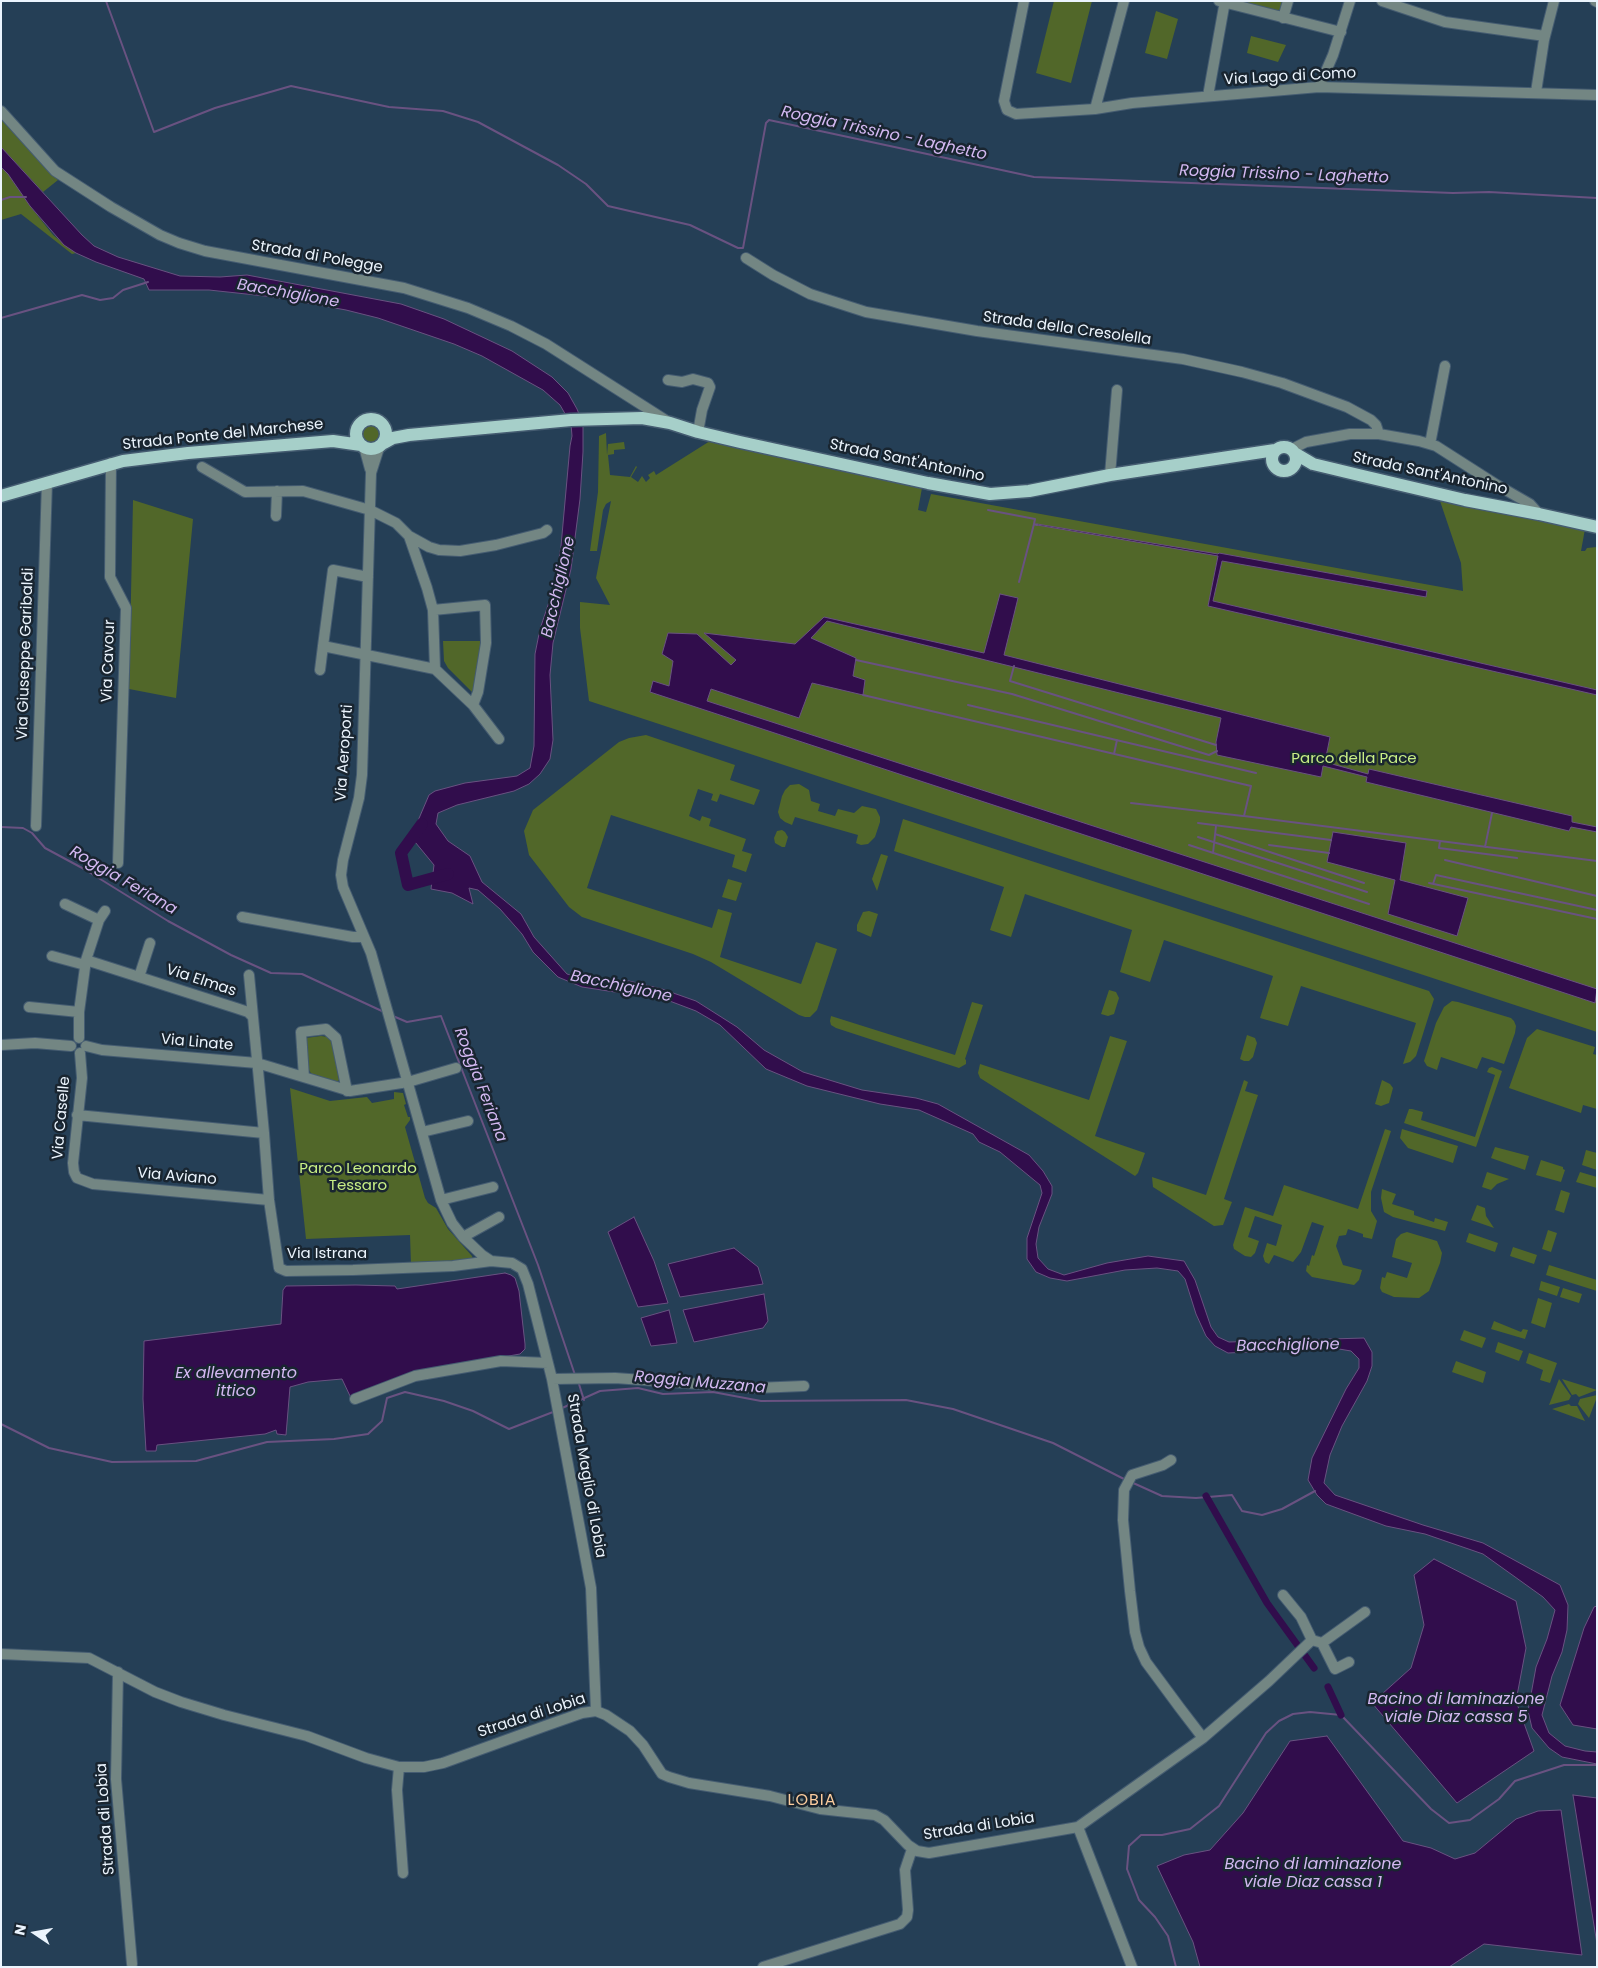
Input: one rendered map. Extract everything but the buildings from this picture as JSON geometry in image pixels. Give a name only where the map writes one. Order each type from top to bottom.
[{"type":"main road","name":"Strada Ponte del Marchese","points":[[1,496],[111,464],[188,453],[333,441],[362,446],[371,450],[393,438],[409,435],[571,420],[644,417]]},
{"type":"main road","name":"Strada Sant'Antonino","points":[[644,417],[696,432]]},
{"type":"main road","name":"Strada Sant'Antonino","points":[[644,417],[696,432],[928,483],[990,494],[1029,491],[1110,475],[1275,450],[1285,446],[1314,464],[1466,500],[1539,514],[1597,528]]},
{"type":"main road","name":"Strada Ponte del Marchese","points":[[333,441],[357,428],[363,421],[371,419],[379,421],[385,427],[409,435]]},
{"type":"main road","points":[[381,445],[387,435],[385,427]]},
{"type":"main road","points":[[357,428],[356,437],[362,446]]},
{"type":"main road","points":[[1273,465],[1272,457],[1275,450]]},
{"type":"main road","points":[[1292,469],[1296,462],[1294,452]]},
{"type":"main road","name":"Strada Sant'Antonino","points":[[1249,454],[1261,456],[1280,470],[1288,471],[1314,464]]},
{"type":"street","name":"Via Lago di Como","points":[[1024,1],[1004,101],[1007,110],[1016,114],[1095,109],[1132,103],[1319,87],[1597,95]]},
{"type":"street","points":[[1095,109],[1124,1]]},
{"type":"street","points":[[1283,18],[1288,1]]},
{"type":"street","points":[[1319,87],[1341,32],[1350,1]]},
{"type":"street","points":[[1382,1],[1445,22],[1545,36]]},
{"type":"street","points":[[1536,92],[1545,36],[1554,1]]},
{"type":"street","points":[[1208,96],[1223,2],[1341,32]]},
{"type":"street","name":"Strada di Polegge","points":[[1,111],[55,171],[110,207],[160,235],[178,243],[205,251],[404,288],[468,308],[511,326],[546,344],[644,417]]},
{"type":"street","name":"Strada della Cresolella","points":[[746,258],[803,291],[866,312],[977,331],[1183,360],[1258,376],[1347,407],[1371,420],[1379,434]]},
{"type":"street","name":"Strada Sant'Antonino","points":[[1430,444],[1445,366]]},
{"type":"street","points":[[668,380],[682,382],[693,379],[708,383],[710,387],[696,432]]},
{"type":"street","points":[[1110,475],[1117,390]]},
{"type":"street","name":"Strada Sant'Antonino","points":[[1294,452],[1306,442],[1342,436],[1379,434],[1430,444],[1530,504],[1539,514]]},
{"type":"street","name":"Via Aeroporti","points":[[381,445],[371,472],[366,655],[359,798],[343,860],[341,875],[343,887],[371,953],[446,1212],[463,1237],[482,1255],[491,1261],[512,1263],[522,1269],[528,1284],[552,1379]]},
{"type":"street","name":"Via Aeroporti","points":[[362,446],[371,472]]},
{"type":"street","name":"Via Cavour","points":[[111,464],[110,576],[126,608],[118,863]]},
{"type":"street","name":"Strada Ponte del Marchese","points":[[202,466],[245,492],[303,490],[370,510],[396,523],[409,536],[434,548],[460,551],[496,545],[547,530]]},
{"type":"street","name":"Via Giuseppe Garibaldi","points":[[36,826],[47,482]]},
{"type":"street","points":[[276,516],[277,491]]},
{"type":"street","points":[[409,536],[433,610],[435,669]]},
{"type":"street","points":[[320,670],[333,570],[368,577]]},
{"type":"street","points":[[433,610],[485,605],[486,642],[478,692],[473,705]]},
{"type":"street","points":[[323,646],[435,669],[473,705],[499,739]]},
{"type":"street","points":[[65,904],[99,920]]},
{"type":"street","name":"Via Caselle","points":[[82,1181],[77,1178],[74,1172],[73,1163],[82,1078],[79,1012],[86,962],[99,920],[105,911]]},
{"type":"street","points":[[242,917],[353,937],[364,937]]},
{"type":"street","points":[[139,977],[150,943]]},
{"type":"street","points":[[52,956],[86,962]]},
{"type":"street","name":"Via Elmas","points":[[86,962],[236,1008],[248,1012],[252,1016]]},
{"type":"street","name":"Via Elmas","points":[[249,975],[257,1063]]},
{"type":"street","points":[[29,1007],[79,1012]]},
{"type":"street","points":[[304,1077],[300,1032],[326,1029],[336,1038],[347,1091]]},
{"type":"street","points":[[1,1045],[35,1043],[71,1046],[74,1039],[82,1046]]},
{"type":"street","name":"Via Linate","points":[[82,1046],[102,1050],[257,1063],[347,1091],[408,1082]]},
{"type":"street","name":"Via Istrana","points":[[257,1063],[269,1200],[276,1260],[279,1268],[282,1270],[353,1270],[453,1266],[491,1261]]},
{"type":"street","points":[[408,1082],[456,1068]]},
{"type":"street","points":[[77,1115],[264,1133]]},
{"type":"street","points":[[422,1132],[468,1121]]},
{"type":"street","name":"Via Aviano","points":[[82,1181],[93,1184],[269,1200]]},
{"type":"street","points":[[441,1200],[493,1187]]},
{"type":"street","points":[[463,1237],[500,1217]]},
{"type":"street","points":[[355,1398],[415,1376],[501,1361],[548,1363]]},
{"type":"street","name":"Strada Maglio di Lobia","points":[[596,1710],[591,1588],[552,1379],[615,1378],[756,1388],[804,1386]]},
{"type":"street","points":[[1171,1460],[1132,1475],[1124,1490],[1123,1520],[1135,1632],[1146,1662],[1204,1738]]},
{"type":"street","points":[[1283,1595],[1301,1617],[1335,1668],[1348,1662]]},
{"type":"street","points":[[1132,1967],[1078,1826],[1204,1738],[1317,1642],[1365,1612]]},
{"type":"street","name":"Strada di Lobia","points":[[1,1654],[89,1658],[155,1692],[181,1702],[307,1736],[366,1758],[399,1767],[424,1767],[444,1763],[526,1732],[596,1710],[630,1731],[643,1745],[662,1774],[689,1783],[770,1796],[820,1809],[875,1815],[884,1820],[912,1849],[929,1853],[1078,1826]]},
{"type":"street","name":"Strada di Lobia","points":[[118,1672],[116,1779],[132,1964]]},
{"type":"street","points":[[399,1767],[397,1790],[404,1873]]},
{"type":"street","points":[[763,1967],[900,1924],[907,1917],[905,1870],[912,1849]]},
{"type":"green space","points":[[1054,1],[1092,1],[1071,83],[1036,73]]},
{"type":"green space","points":[[1232,1],[1284,1],[1281,13]]},
{"type":"green space","points":[[1156,11],[1178,19],[1167,59],[1145,53]]},
{"type":"green space","points":[[1251,36],[1286,45],[1278,62],[1247,53]]},
{"type":"green space","points":[[1,119],[58,180],[43,192],[1,147]]},
{"type":"green space","points":[[1,167],[53,235],[76,253],[72,254],[21,214],[1,220]]},
{"type":"green space","points":[[371,424],[378,427],[381,434],[378,441],[371,444],[364,441],[361,434],[364,427]]},
{"type":"green space","name":"Parco della Pace","points":[[606,433],[607,455],[608,444],[624,442],[625,449],[614,450],[614,454],[608,455],[610,475],[630,477],[636,466],[631,477],[638,482],[642,476],[646,482],[650,478],[648,475],[654,471],[656,475],[710,441],[922,488],[918,510],[926,512],[931,494],[1463,591],[1461,563],[1440,501],[1585,529],[1581,551],[1597,547],[1597,1032],[589,701],[580,628],[580,602],[610,605],[596,578],[611,501],[606,504],[603,510],[597,551],[590,551],[598,492],[599,436]]},
{"type":"green space","points":[[133,500],[193,519],[176,698],[129,689]]},
{"type":"green space","points":[[443,641],[484,641],[473,693],[448,668],[444,661]]},
{"type":"green space","points":[[646,735],[735,765],[730,780],[760,790],[754,805],[720,794],[717,802],[711,800],[713,794],[698,789],[689,816],[700,821],[702,816],[711,819],[709,826],[746,839],[742,851],[752,854],[746,872],[732,867],[735,855],[611,815],[587,888],[712,928],[718,909],[732,913],[720,957],[801,984],[816,942],[837,949],[817,1010],[810,1017],[799,1015],[711,962],[693,954],[582,917],[569,907],[529,855],[524,831],[533,810],[619,742]]},
{"type":"green space","points":[[799,784],[809,790],[811,801],[820,804],[818,811],[835,816],[838,809],[854,813],[862,806],[876,809],[880,822],[875,837],[868,844],[861,845],[856,843],[858,835],[795,817],[792,825],[785,822],[780,818],[778,812],[782,796],[790,785]]},
{"type":"green space","points":[[903,819],[1429,991],[1434,999],[1416,1056],[1410,1062],[1403,1064],[1416,1023],[1301,986],[1288,1026],[1260,1018],[1273,976],[1164,940],[1150,982],[1120,972],[1132,930],[1025,894],[1011,937],[990,930],[1004,887],[894,851]]},
{"type":"green space","points":[[782,830],[788,837],[785,847],[775,843],[774,838],[777,831]]},
{"type":"green space","points":[[881,854],[888,856],[877,891],[872,879]]},
{"type":"green space","points":[[728,879],[742,883],[736,901],[722,897]]},
{"type":"green space","points":[[869,911],[878,914],[871,937],[857,931],[857,925],[863,912]]},
{"type":"green space","points":[[1109,990],[1116,992],[1119,998],[1114,1014],[1108,1016],[1101,1014]]},
{"type":"green space","points":[[1452,1001],[1511,1018],[1514,1021],[1516,1026],[1515,1033],[1504,1064],[1482,1057],[1477,1069],[1441,1057],[1437,1070],[1427,1066],[1424,1061],[1436,1023],[1444,1007]]},
{"type":"green space","points":[[972,1002],[983,1005],[965,1059],[966,1064],[959,1068],[836,1028],[831,1025],[830,1021],[831,1016],[955,1055]]},
{"type":"green space","points":[[1537,1029],[1595,1047],[1593,1054],[1597,1055],[1597,1109],[1583,1105],[1581,1113],[1509,1088],[1527,1038]]},
{"type":"green space","points":[[1247,1035],[1255,1038],[1257,1043],[1253,1057],[1249,1061],[1244,1061],[1240,1059]]},
{"type":"green space","points":[[1110,1036],[1127,1041],[1095,1136],[1145,1153],[1138,1173],[1135,1176],[980,1078],[978,1073],[980,1064],[1089,1100]]},
{"type":"green space","points":[[328,1037],[333,1042],[340,1078],[337,1083],[312,1075],[309,1070],[306,1038]]},
{"type":"green space","points":[[1492,1067],[1502,1071],[1476,1147],[1404,1123],[1409,1109],[1412,1109],[1423,1112],[1421,1120],[1475,1137],[1495,1075],[1487,1072]]},
{"type":"green space","points":[[1244,1080],[1248,1082],[1245,1091],[1258,1095],[1224,1199],[1232,1202],[1223,1225],[1214,1226],[1153,1187],[1152,1177],[1206,1195]]},
{"type":"green space","points":[[1382,1080],[1393,1088],[1389,1103],[1381,1106],[1375,1104]]},
{"type":"green space","name":"Parco Leonardo Tessaro","points":[[290,1088],[330,1101],[367,1097],[372,1103],[394,1099],[394,1092],[403,1093],[406,1104],[404,1105],[408,1117],[410,1117],[405,1127],[425,1198],[428,1203],[436,1208],[448,1229],[472,1256],[473,1260],[411,1265],[410,1235],[306,1239]]},
{"type":"green space","points":[[1385,1129],[1391,1131],[1371,1192],[1371,1211],[1377,1221],[1372,1239],[1363,1237],[1363,1234],[1348,1229],[1346,1235],[1339,1236],[1336,1246],[1343,1265],[1362,1270],[1359,1280],[1354,1285],[1312,1277],[1306,1271],[1312,1255],[1314,1256],[1324,1226],[1312,1222],[1301,1252],[1293,1262],[1274,1255],[1269,1264],[1265,1262],[1263,1256],[1267,1243],[1276,1246],[1282,1225],[1255,1216],[1248,1237],[1259,1241],[1255,1253],[1251,1257],[1245,1256],[1234,1249],[1233,1245],[1245,1207],[1273,1216],[1284,1185],[1358,1209]]},
{"type":"green space","points":[[1402,1129],[1458,1146],[1453,1163],[1408,1148],[1400,1138]]},
{"type":"green space","points":[[1495,1147],[1529,1156],[1525,1170],[1491,1158]]},
{"type":"green space","points":[[1586,1150],[1597,1153],[1597,1170],[1582,1165]]},
{"type":"green space","points":[[1541,1160],[1563,1167],[1565,1170],[1561,1182],[1536,1175]]},
{"type":"green space","points":[[1487,1172],[1509,1179],[1497,1184],[1491,1190],[1482,1187]]},
{"type":"green space","points":[[1580,1172],[1597,1177],[1597,1188],[1576,1182]]},
{"type":"green space","points":[[1382,1189],[1396,1194],[1392,1204],[1414,1211],[1414,1215],[1434,1222],[1435,1218],[1448,1222],[1445,1231],[1393,1217],[1384,1212],[1381,1198]]},
{"type":"green space","points":[[1561,1190],[1570,1193],[1564,1213],[1555,1210]]},
{"type":"green space","points":[[1477,1205],[1485,1208],[1486,1216],[1494,1228],[1471,1220]]},
{"type":"green space","points":[[1548,1230],[1557,1233],[1551,1252],[1542,1249]]},
{"type":"green space","points":[[1407,1232],[1437,1241],[1442,1253],[1429,1291],[1419,1298],[1394,1297],[1382,1292],[1380,1288],[1382,1277],[1385,1278],[1387,1272],[1407,1278],[1412,1263],[1392,1257],[1396,1239],[1401,1234]]},
{"type":"green space","points":[[1469,1233],[1498,1243],[1495,1252],[1466,1242]]},
{"type":"green space","points":[[1513,1247],[1537,1255],[1534,1264],[1510,1256]]},
{"type":"green space","points":[[1549,1265],[1597,1280],[1597,1291],[1546,1275]]},
{"type":"green space","points":[[1541,1281],[1560,1287],[1557,1296],[1539,1290]]},
{"type":"green space","points":[[1563,1288],[1582,1294],[1579,1303],[1560,1297]]},
{"type":"green space","points":[[1538,1298],[1552,1303],[1545,1328],[1531,1323]]},
{"type":"green space","points":[[1494,1321],[1521,1332],[1523,1329],[1528,1330],[1525,1339],[1491,1329]]},
{"type":"green space","points":[[1464,1330],[1486,1338],[1482,1348],[1460,1340]]},
{"type":"green space","points":[[1498,1342],[1523,1351],[1519,1361],[1495,1352]]},
{"type":"green space","points":[[1529,1353],[1557,1363],[1550,1383],[1540,1380],[1543,1370],[1526,1363]]},
{"type":"green space","points":[[1456,1361],[1486,1372],[1483,1383],[1452,1372]]},
{"type":"green space","points":[[1559,1379],[1571,1396],[1569,1400],[1549,1405]]},
{"type":"green space","points":[[1562,1379],[1597,1390],[1579,1397],[1576,1394],[1572,1395]]},
{"type":"green space","points":[[1597,1395],[1589,1418],[1578,1404],[1580,1399]]},
{"type":"green space","points":[[1569,1404],[1577,1406],[1585,1421],[1552,1409]]},
{"type":"water","name":"Bacchiglione","points":[[1,147],[82,235],[94,246],[118,257],[180,276],[220,277],[247,275],[401,304],[444,319],[512,351],[552,377],[568,393],[583,424],[583,452],[580,499],[571,569],[553,643],[550,675],[553,740],[550,759],[540,774],[529,784],[514,791],[457,805],[438,813],[436,824],[448,841],[470,856],[482,882],[521,914],[534,937],[567,974],[591,981],[629,981],[662,989],[696,1001],[737,1027],[764,1050],[803,1072],[862,1090],[916,1098],[938,1104],[1029,1155],[1043,1171],[1052,1186],[1052,1194],[1039,1227],[1036,1244],[1038,1258],[1048,1269],[1064,1275],[1107,1263],[1148,1256],[1184,1261],[1195,1280],[1211,1327],[1218,1337],[1229,1342],[1364,1338],[1372,1352],[1372,1366],[1367,1381],[1342,1426],[1330,1455],[1324,1483],[1335,1495],[1483,1543],[1560,1585],[1568,1605],[1567,1630],[1542,1715],[1549,1733],[1565,1746],[1597,1752],[1597,1764],[1562,1757],[1549,1748],[1532,1728],[1528,1711],[1536,1667],[1547,1639],[1555,1610],[1543,1597],[1483,1554],[1425,1534],[1386,1526],[1326,1504],[1317,1495],[1308,1480],[1312,1458],[1346,1389],[1359,1368],[1359,1359],[1351,1351],[1333,1348],[1228,1353],[1215,1346],[1206,1336],[1196,1314],[1185,1279],[1178,1271],[1157,1268],[1125,1270],[1067,1281],[1050,1278],[1036,1272],[1027,1259],[1027,1238],[1042,1193],[1040,1185],[1000,1152],[979,1142],[973,1134],[919,1110],[880,1104],[807,1086],[766,1069],[720,1025],[696,1011],[667,1000],[582,987],[558,977],[533,952],[522,934],[500,909],[478,890],[469,888],[473,904],[452,893],[431,889],[434,865],[411,837],[429,795],[435,791],[465,783],[517,776],[530,768],[534,746],[535,654],[540,629],[555,584],[561,546],[572,436],[571,424],[560,405],[543,390],[482,356],[454,344],[378,318],[346,310],[274,297],[209,290],[149,290],[144,279],[96,262],[64,245],[30,206],[1,167]]},
{"type":"water","points":[[1037,524],[1219,553],[1427,591],[1426,597],[1222,561],[1213,601],[1597,690],[1597,695],[1208,606],[1218,556]]},
{"type":"water","points":[[1000,594],[1018,598],[1004,655],[1330,737],[1325,762],[1368,774],[1369,769],[1572,816],[1572,822],[1597,827],[1597,832],[1571,827],[1569,831],[1366,782],[1367,777],[1323,766],[1321,777],[1217,755],[1216,742],[1221,718],[827,621],[811,638],[856,658],[853,676],[865,680],[863,695],[812,683],[799,718],[711,689],[707,701],[1597,989],[1595,1003],[650,692],[653,681],[669,686],[673,661],[662,654],[668,633],[697,634],[731,665],[736,660],[704,633],[795,644],[824,617],[984,653]]},
{"type":"water","points":[[1333,832],[1406,843],[1400,880],[1468,898],[1457,936],[1388,914],[1395,880],[1327,862]]},
{"type":"water","points":[[634,1217],[654,1261],[668,1303],[638,1307],[608,1232]]},
{"type":"water","points":[[734,1248],[758,1267],[763,1284],[680,1297],[668,1264]]},
{"type":"water","name":"Ex allevamento ittico","points":[[505,1273],[515,1278],[519,1291],[525,1344],[525,1349],[520,1354],[486,1360],[351,1398],[342,1379],[308,1382],[290,1387],[286,1435],[277,1434],[276,1430],[265,1434],[157,1445],[156,1451],[146,1451],[143,1399],[144,1341],[281,1324],[283,1290],[286,1286],[395,1286],[397,1289]]},
{"type":"water","points":[[764,1294],[768,1321],[763,1328],[694,1342],[683,1310]]},
{"type":"water","points":[[669,1310],[677,1343],[651,1346],[641,1318]]},
{"type":"water","name":"Bacino di laminazione viale Diaz cassa 5","points":[[1434,1559],[1516,1601],[1526,1648],[1516,1701],[1534,1751],[1457,1803],[1372,1703],[1411,1668],[1424,1625],[1414,1575]]},
{"type":"water","points":[[1597,1606],[1597,1729],[1573,1725],[1560,1705],[1584,1628],[1594,1607]]},
{"type":"water","name":"Bacino di laminazione viale Diaz cassa 1","points":[[1327,1736],[1403,1841],[1431,1848],[1455,1859],[1475,1853],[1516,1819],[1538,1811],[1561,1810],[1582,1955],[1484,1944],[1449,1967],[1200,1967],[1193,1942],[1157,1866],[1184,1855],[1210,1850],[1243,1813],[1290,1741]]},
{"type":"water","points":[[1573,1795],[1597,1798],[1597,1944]]},
{"type":"waterway","name":"Roggia Trissino - Laghetto","points":[[106,1],[154,132],[215,108],[291,86],[389,107],[443,111],[478,122],[558,165],[586,184],[608,206],[690,225],[738,248],[743,248],[766,123],[769,120],[1034,177],[1453,193],[1489,192],[1597,198]]},
{"type":"waterway","points":[[1,200],[10,197],[26,197]]},
{"type":"waterway","points":[[1,318],[82,295],[100,300],[113,298],[123,290],[148,282]]},
{"type":"waterway","points":[[988,510],[1035,519],[1034,524],[1037,525]]},
{"type":"waterway","points":[[1019,582],[1034,524]]},
{"type":"waterway","points":[[856,660],[1012,694],[1209,755],[1217,751]]},
{"type":"waterway","points":[[1014,666],[1010,681],[1216,745]]},
{"type":"waterway","points":[[863,695],[1251,786],[1244,816],[1597,861]]},
{"type":"waterway","points":[[968,705],[1256,773]]},
{"type":"waterway","points":[[1114,754],[1117,740]]},
{"type":"waterway","points":[[1131,803],[1243,816]]},
{"type":"waterway","points":[[1485,847],[1492,813]]},
{"type":"waterway","points":[[1198,823],[1331,840]]},
{"type":"waterway","points":[[422,824],[401,853],[408,885],[448,874]]},
{"type":"waterway","points":[[1213,853],[1216,826]]},
{"type":"waterway","name":"Roggia Feriana","points":[[1,827],[23,828],[32,833],[45,848],[84,869],[168,921],[231,955],[271,973],[302,974],[384,1012]]},
{"type":"waterway","points":[[1215,834],[1364,883]]},
{"type":"waterway","points":[[1198,837],[1367,892]]},
{"type":"waterway","points":[[1440,841],[1439,848],[1517,858]]},
{"type":"waterway","points":[[1189,845],[1369,904]]},
{"type":"waterway","points":[[1269,845],[1329,853]]},
{"type":"waterway","points":[[1445,860],[1597,896]]},
{"type":"waterway","points":[[1433,884],[1436,875],[1597,910]]},
{"type":"waterway","points":[[1429,883],[1597,919]]},
{"type":"waterway","name":"Roggia Feriana","points":[[393,1016],[407,1022],[441,1016],[538,1265],[575,1375]]},
{"type":"waterway","name":"Roggia Feriana","points":[[578,1381],[584,1400]]},
{"type":"waterway","name":"Roggia Muzzana","points":[[560,1409],[600,1391],[638,1388],[663,1394],[713,1392],[761,1401],[906,1400],[953,1409],[1053,1443],[1124,1479]]},
{"type":"waterway","name":"Roggia Muzzana","points":[[1,1424],[49,1448],[112,1462],[196,1461],[267,1442],[334,1439],[368,1434],[382,1421],[387,1398],[405,1392],[444,1401],[473,1411],[509,1429],[553,1412]]},
{"type":"waterway","name":"Roggia Muzzana","points":[[1131,1482],[1162,1496],[1196,1498],[1232,1495],[1242,1511],[1262,1515],[1282,1509],[1315,1491]]},
{"type":"waterway","points":[[1206,1496],[1267,1603],[1314,1668]]},
{"type":"waterway","points":[[1328,1687],[1341,1715]]},
{"type":"waterway","points":[[1176,1967],[1168,1936],[1155,1917],[1139,1900],[1127,1869],[1129,1846],[1141,1835],[1162,1835],[1190,1829],[1219,1806],[1266,1733],[1279,1721],[1293,1714],[1310,1712],[1341,1715],[1431,1809],[1449,1823],[1470,1820],[1499,1799],[1515,1781],[1564,1765],[1597,1765]]},
{"type":"district","name":"LOBIA","points":[[812,1801]]}]
